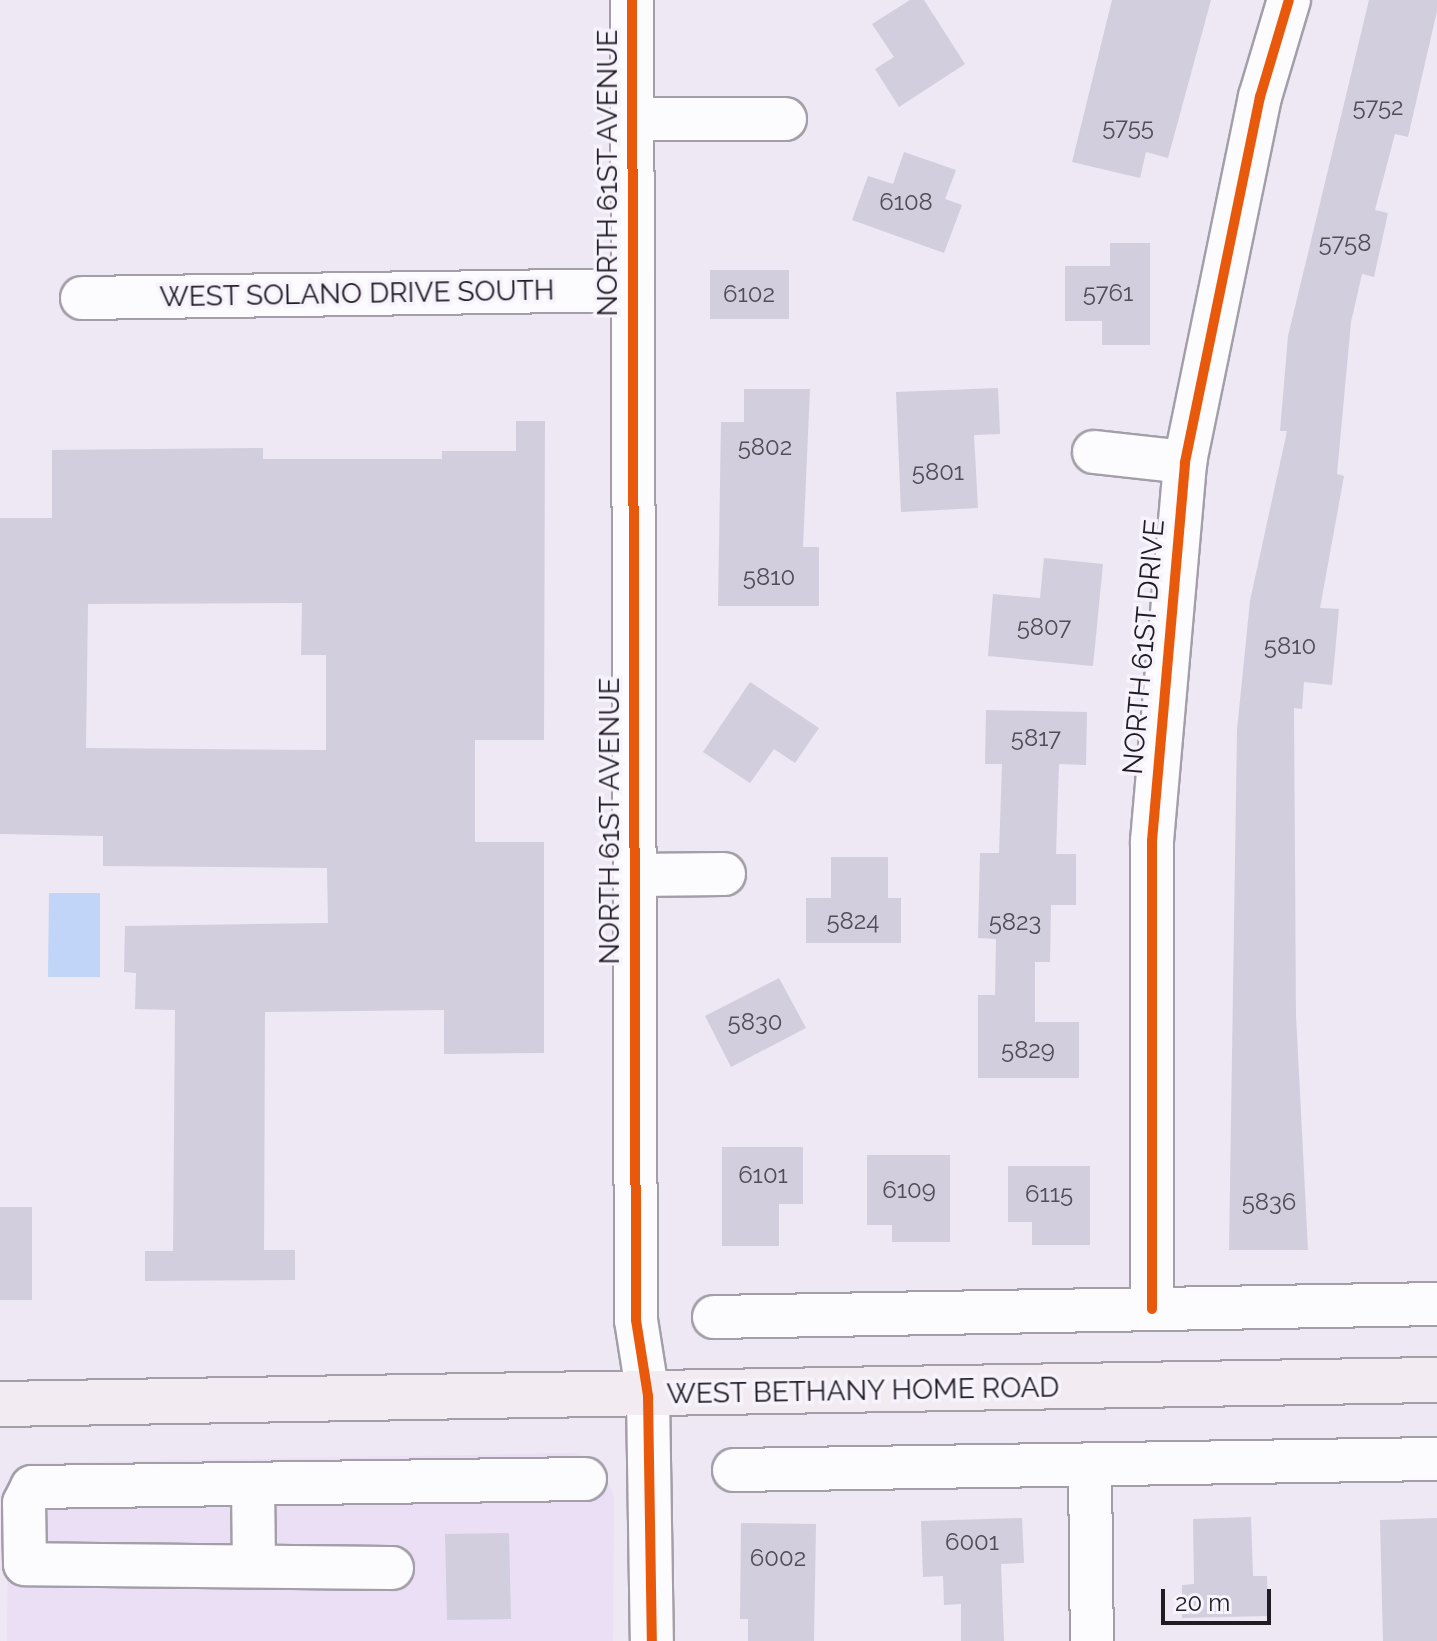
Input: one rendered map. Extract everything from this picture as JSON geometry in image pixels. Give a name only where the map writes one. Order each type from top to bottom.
[{"type":"main road","name":"WEST BETHANY HOME ROAD","points":[[0,1404],[648,1396],[1437,1380]]},
{"type":"street","name":"NORTH 61ST AVENUE","points":[[632,0],[636,1320],[648,1396],[652,1641]]},
{"type":"street","name":"NORTH 61ST DRIVE","points":[[1152,1309],[1152,841],[1185,462],[1260,97],[1289,0]]},
{"type":"street","points":[[632,119],[785,119]]},
{"type":"street","name":"WEST SOLANO DRIVE SOUTH","points":[[82,298],[632,290]]},
{"type":"street","points":[[1094,452],[1185,462]]},
{"type":"street","points":[[634,875],[724,874]]},
{"type":"street","points":[[714,1317],[1437,1304]]},
{"type":"street","points":[[734,1470],[1437,1459]]},
{"type":"street","points":[[1090,1464],[1092,1641]]},
{"type":"street","points":[[392,1568],[25,1564],[23,1523],[32,1487],[585,1479]]},
{"type":"street","points":[[253,1484],[254,1566]]},
{"type":"shaded area","points":[[575,1453],[599,1460],[614,1496],[613,1641],[7,1641],[9,1489],[15,1472],[29,1463]]},
{"type":"water","points":[[49,893],[100,893],[100,977],[48,977]]},
{"type":"building","points":[[910,0],[924,0],[965,64],[899,107],[875,69],[894,57],[872,24]]},
{"type":"building","points":[[1112,0],[1211,0],[1168,158],[1146,152],[1140,178],[1072,162]]},
{"type":"building","points":[[1369,0],[1437,0],[1437,11],[1408,137],[1395,134],[1375,210],[1388,213],[1374,277],[1362,274],[1351,322],[1337,474],[1344,476],[1320,608],[1339,609],[1332,685],[1304,682],[1302,709],[1294,708],[1296,1015],[1308,1250],[1229,1250],[1237,730],[1250,601],[1287,431],[1280,431],[1288,336]]},
{"type":"building","points":[[904,152],[956,170],[945,199],[962,205],[944,253],[852,220],[868,176],[893,184]]},
{"type":"building","points":[[1110,243],[1150,243],[1150,345],[1102,345],[1102,321],[1065,321],[1065,266],[1110,266]]},
{"type":"building","points":[[710,270],[789,270],[789,319],[710,319]]},
{"type":"building","points":[[998,388],[1000,434],[974,435],[978,508],[901,512],[896,392]]},
{"type":"building","points":[[744,389],[810,389],[803,547],[819,547],[819,606],[718,606],[721,422],[744,422]]},
{"type":"building","points":[[516,421],[545,421],[544,740],[475,740],[475,842],[544,842],[544,1053],[444,1054],[444,1010],[265,1012],[264,1250],[295,1250],[295,1280],[145,1281],[145,1251],[173,1251],[175,1010],[135,1009],[136,973],[124,972],[125,926],[328,923],[327,868],[103,866],[103,836],[0,834],[0,518],[52,518],[52,450],[263,448],[263,459],[442,459],[442,451],[516,451]],"holes":[[[302,603],[301,655],[326,655],[326,750],[86,748],[88,604]]]},
{"type":"building","points":[[1044,558],[1103,564],[1093,666],[988,656],[993,594],[1040,598]]},
{"type":"building","points":[[750,682],[819,728],[795,763],[774,749],[750,783],[703,752]]},
{"type":"building","points":[[986,710],[1087,712],[1086,765],[1059,764],[1056,854],[1076,854],[1076,905],[1051,905],[1050,962],[1035,962],[1035,1022],[1079,1022],[1079,1078],[978,1078],[978,995],[995,995],[996,939],[978,938],[980,853],[999,853],[1002,764],[985,764]]},
{"type":"building","points":[[831,857],[888,857],[888,898],[901,898],[901,943],[806,943],[806,898],[831,898]]},
{"type":"building","points":[[779,978],[806,1028],[731,1067],[705,1016]]},
{"type":"building","points":[[722,1147],[803,1147],[803,1204],[779,1204],[779,1246],[722,1246]]},
{"type":"building","points":[[867,1155],[950,1155],[950,1242],[892,1242],[892,1225],[867,1225]]},
{"type":"building","points":[[1008,1166],[1090,1166],[1090,1245],[1032,1245],[1032,1222],[1008,1222]]},
{"type":"building","points":[[0,1207],[32,1207],[32,1300],[0,1300]]},
{"type":"building","points":[[1251,1517],[1253,1576],[1267,1576],[1268,1616],[1182,1618],[1182,1585],[1194,1584],[1193,1519]]},
{"type":"building","points":[[1022,1518],[1024,1563],[1001,1564],[1004,1641],[961,1641],[961,1604],[944,1605],[943,1576],[923,1577],[921,1521]]},
{"type":"building","points":[[1437,1518],[1437,1641],[1383,1641],[1380,1520]]},
{"type":"building","points":[[741,1523],[816,1524],[814,1641],[748,1641],[748,1619],[740,1619]]},
{"type":"building","points":[[509,1533],[511,1619],[447,1620],[445,1534]]},
{"type":"cycle path","points":[[632,0],[636,1320],[648,1396],[652,1641]]},
{"type":"cycle path","points":[[1152,1309],[1152,841],[1185,462],[1260,97],[1289,0]]}]
